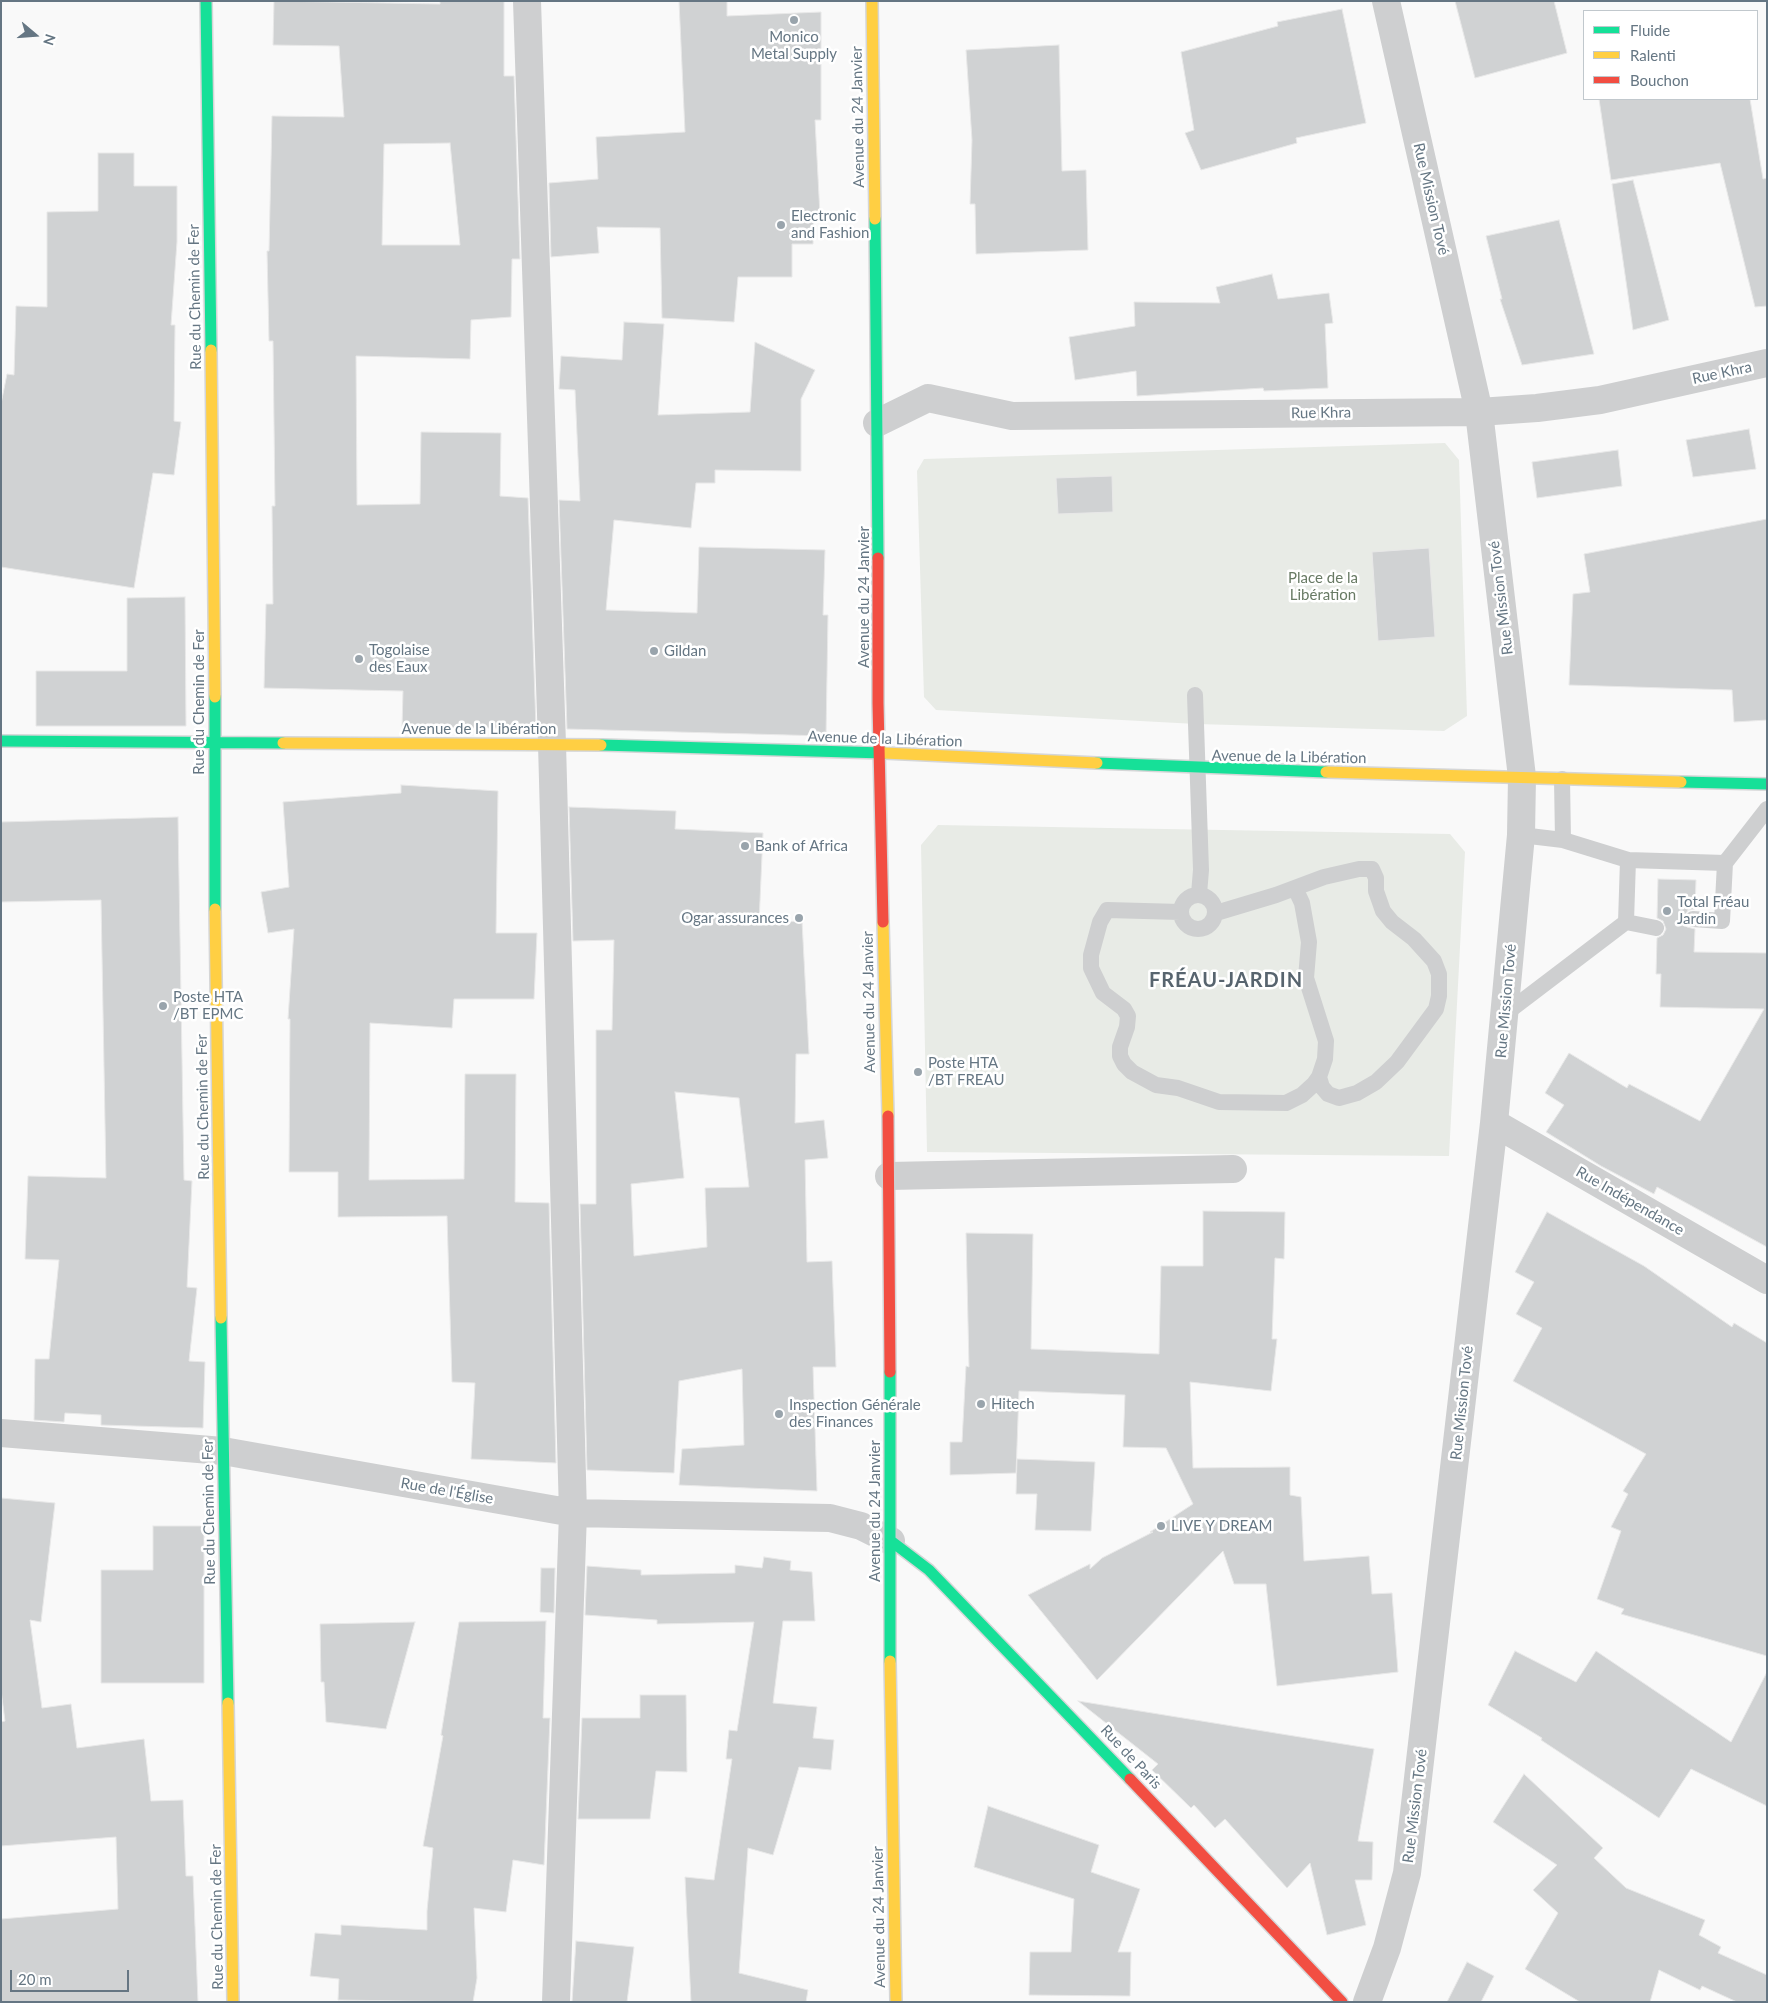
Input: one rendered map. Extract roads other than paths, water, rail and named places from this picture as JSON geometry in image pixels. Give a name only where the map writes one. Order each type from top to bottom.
[{"type":"street","name":"Rue du Chemin de Fer","points":[[206,1],[223,1451],[233,2002]]},
{"type":"street","points":[[527,1],[552,744],[574,1513],[556,2002]]},
{"type":"street","name":"Avenue du 24 Janvier","points":[[872,1],[879,753],[888,1176],[889,1613],[896,2002]]},
{"type":"street","name":"Rue Mission Tové","points":[[1367,2002],[1387,1948],[1407,1873],[1494,1123],[1521,834],[1522,778],[1479,412],[1386,1]]},
{"type":"street","name":"Rue Khra","points":[[877,422],[928,398],[1012,416],[1479,412],[1537,408],[1600,400],[1767,363]]},
{"type":"street","name":"Avenue de la Libération","points":[[1,741],[552,744],[879,753],[1196,769],[1767,784]]},
{"type":"street","name":"Rue Indépendance","points":[[1494,1123],[1767,1280]]},
{"type":"street","points":[[888,1176],[1233,1169]]},
{"type":"street","name":"Rue de l'Église","points":[[1,1433],[223,1451],[574,1513],[830,1518],[861,1526],[890,1541]]},
{"type":"street","name":"Rue de Paris","points":[[890,1541],[930,1570],[1342,2002]]},
{"type":"lane","points":[[1194,695],[1201,870],[1199,894]]},
{"type":"lane","points":[[1562,779],[1563,840]]},
{"type":"lane","points":[[1693,919],[1722,921],[1725,863],[1767,809]]},
{"type":"lane","points":[[1521,834],[1563,840],[1628,860],[1725,863]]},
{"type":"lane","points":[[1626,922],[1628,860]]},
{"type":"lane","points":[[1216,913],[1295,888],[1324,876],[1359,868],[1372,869],[1376,878],[1376,891],[1383,911],[1392,922],[1414,938],[1434,961],[1439,974],[1439,996],[1436,1009],[1386,1074],[1357,1092],[1339,1098],[1328,1094],[1322,1086],[1319,1077]]},
{"type":"lane","points":[[1181,912],[1107,910],[1100,922],[1091,955],[1091,968],[1103,993],[1124,1008],[1128,1016],[1127,1027],[1120,1047],[1120,1056],[1124,1064],[1132,1072],[1156,1085],[1178,1088],[1219,1102],[1239,1104],[1286,1103],[1302,1095],[1319,1077],[1326,1059],[1326,1041],[1306,978],[1309,942],[1302,903],[1295,888]]},
{"type":"lane","points":[[1199,894],[1208,897],[1214,904],[1216,913],[1214,922],[1207,928],[1198,930],[1189,928],[1183,921],[1181,912],[1183,903],[1190,897],[1199,894]]},
{"type":"lane","points":[[1505,1014],[1626,922],[1656,928]]},
{"type":"place","name":"Monico Metal Supply","points":[[794,20]]},
{"type":"place","name":"Electronic and Fashion","points":[[781,225]]},
{"type":"place","name":"Gildan","points":[[654,651]]},
{"type":"place","name":"Togolaise des Eaux","points":[[359,659]]},
{"type":"place","name":"Bank of Africa","points":[[745,846]]},
{"type":"place","name":"Total Fréau Jardin","points":[[1667,911]]},
{"type":"place","name":"Ogar assurances","points":[[799,918]]},
{"type":"place","name":"Poste HTA /BT EPMC","points":[[163,1006]]},
{"type":"place","name":"Poste HTA /BT FREAU","points":[[918,1072]]},
{"type":"place","name":"Hitech","points":[[981,1404]]},
{"type":"place","name":"Inspection Générale des Finances","points":[[779,1414]]},
{"type":"place","name":"LIVE Y DREAM","points":[[1161,1526]]},
{"type":"district","name":"FRÉAU-JARDIN","points":[[1226,981]]},
{"type":"park label","name":"Place de la Libération","points":[[1323,586]]}]
